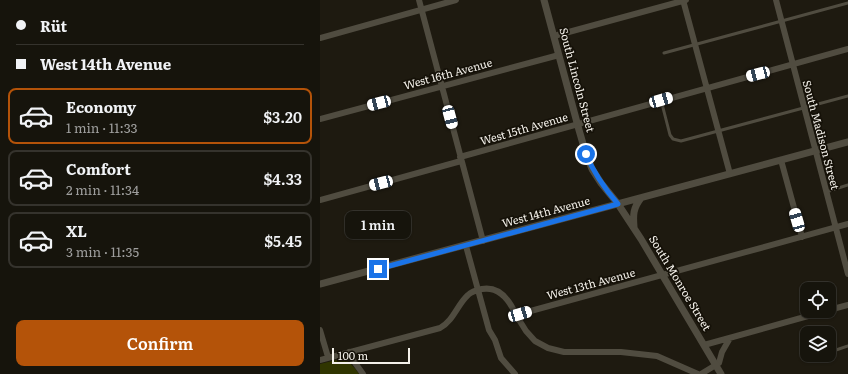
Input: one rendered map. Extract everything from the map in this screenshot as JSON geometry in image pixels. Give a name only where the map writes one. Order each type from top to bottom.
[{"type":"street","points":[[419,0],[482,241]]},
{"type":"street","points":[[320,38],[456,0]]},
{"type":"street","name":"South Lincoln Street","points":[[544,0],[586,154],[592,169],[618,204]]},
{"type":"street","points":[[554,36],[684,0],[694,44],[730,174]]},
{"type":"street","name":"South Madison Street","points":[[776,0],[848,274]]},
{"type":"street","name":"West 15th Avenue","points":[[320,200],[577,124],[848,49]]},
{"type":"street","name":"West 16th Avenue","points":[[320,119],[559,55]]},
{"type":"street","name":"West 14th Avenue","points":[[320,284],[466,246],[848,142]]},
{"type":"street","points":[[781,160],[802,237]]},
{"type":"street","points":[[634,227],[633,213],[635,205],[641,198]]},
{"type":"street","name":"South Monroe Street","points":[[618,204],[634,227],[721,374]]},
{"type":"street","name":"West 13th Avenue","points":[[516,315],[848,224]]},
{"type":"street","points":[[466,246],[487,325],[495,340],[499,354],[515,374]]},
{"type":"street","points":[[320,360],[440,328],[450,320],[469,294],[478,290],[490,289],[503,294],[526,331],[535,340],[548,348],[564,352],[621,352],[658,356],[699,374],[716,365],[720,360],[730,338]]},
{"type":"street","points":[[836,308],[848,305]]},
{"type":"street","points":[[704,345],[801,318]]},
{"type":"street","points":[[320,330],[328,357]]},
{"type":"street","points":[[349,352],[363,374]]},
{"type":"lane","points":[[664,53],[848,3]]},
{"type":"lane","points":[[661,100],[670,135],[673,139],[681,141],[848,96]]},
{"type":"lane","points":[[826,192],[848,185]]},
{"type":"lane","points":[[836,350],[848,346]]},
{"type":"green space","points":[[340,359],[349,362],[359,374],[320,374],[320,364]]},
{"type":"route","points":[[378,269],[618,204],[592,169],[586,154]]}]
